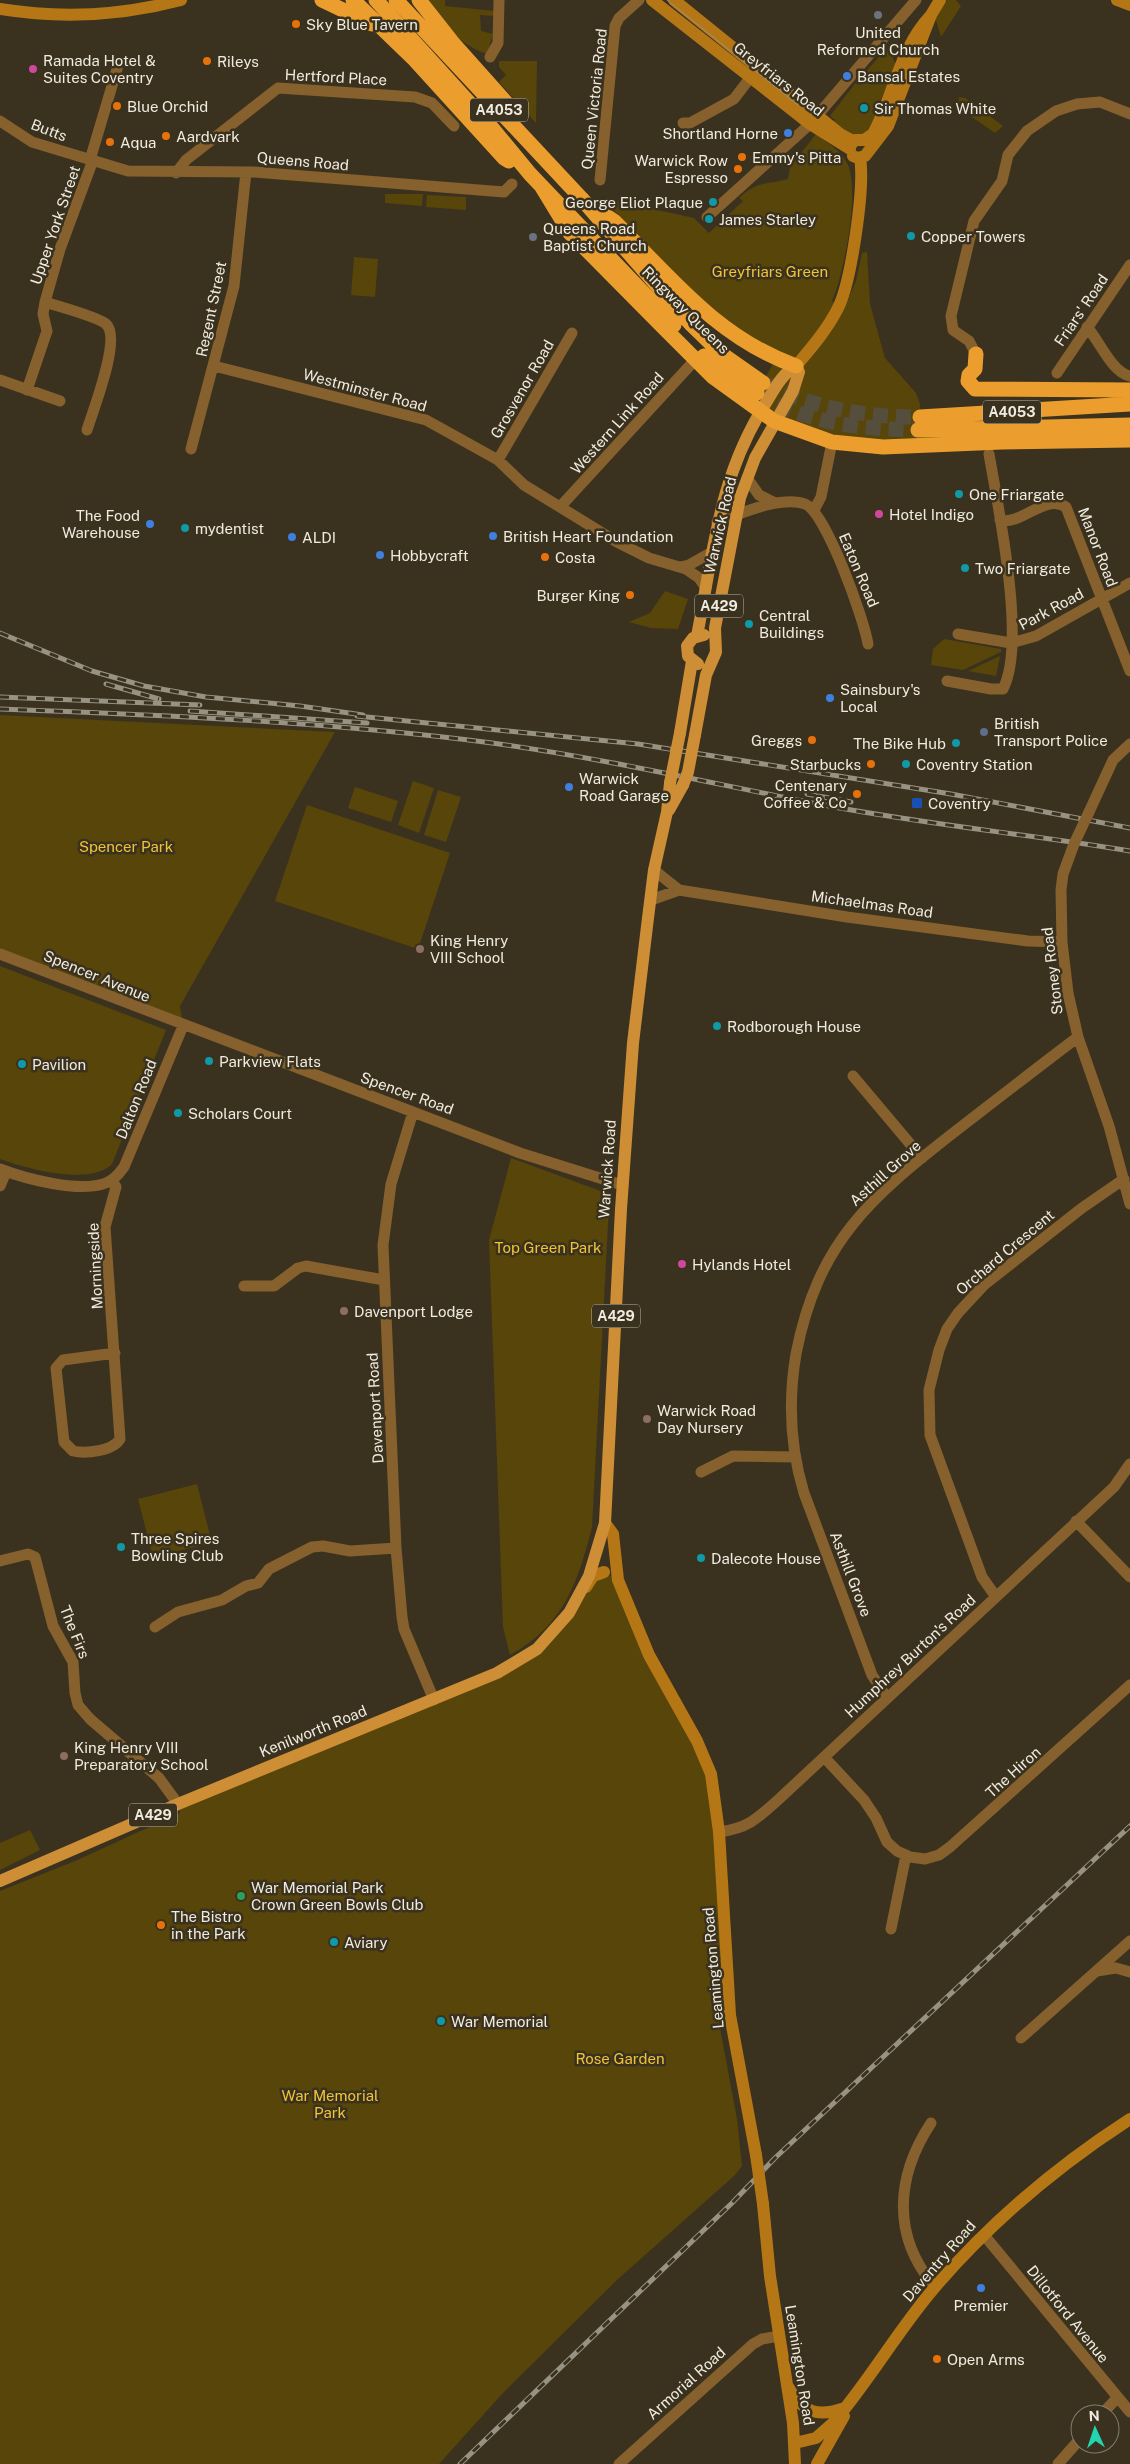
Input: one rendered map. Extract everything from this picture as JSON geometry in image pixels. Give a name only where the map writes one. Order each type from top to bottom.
[{"type":"highway","points":[[322,0],[381,26]]},
{"type":"highway","points":[[352,0],[413,58],[504,158],[530,174]]},
{"type":"highway","name":"Ringway Queens","points":[[376,0],[439,58],[553,168],[586,203],[691,324],[760,388],[711,363],[542,187],[439,58],[396,0]]},
{"type":"highway","points":[[419,0],[452,42],[524,124],[553,168]]},
{"type":"highway","points":[[542,187],[570,233],[713,377],[774,422]]},
{"type":"highway","name":"A4053","points":[[586,203],[615,222],[717,323],[739,339],[796,366]]},
{"type":"highway","points":[[976,354],[975,369],[969,375],[968,381],[975,389],[1130,390]]},
{"type":"highway","name":"A4053","points":[[1130,404],[919,424],[1130,425]]},
{"type":"highway","name":"A4053","points":[[774,422],[832,442],[883,448],[1002,442],[1130,440]]},
{"type":"highway","points":[[972,443],[981,444],[989,454],[995,444],[1002,442]]},
{"type":"main road","points":[[0,9],[31,14],[78,16],[120,13],[182,0]]},
{"type":"main road","name":"Greyfriars Road","points":[[652,0],[751,78],[814,120],[840,134],[858,149]]},
{"type":"main road","name":"Greyfriars Road","points":[[674,0],[759,67],[814,120]]},
{"type":"main road","points":[[858,149],[873,134],[902,60],[913,38],[940,0]]},
{"type":"main road","name":"Warwick Road","points":[[594,1559],[605,1523],[622,1185],[638,990],[654,870],[668,812],[670,782],[692,661],[688,654],[688,646],[690,640],[697,636],[717,522],[735,462],[760,412],[782,378],[796,366],[826,328],[842,298],[856,232],[863,172],[858,149]]},
{"type":"main road","name":"Warwick Road","points":[[668,812],[683,785],[695,735],[706,675],[716,655],[715,628],[737,515],[747,478],[774,422],[793,391],[799,372],[796,366]]},
{"type":"main road","name":"A429","points":[[697,636],[706,636],[716,644]]},
{"type":"main road","points":[[692,661],[700,664],[711,662]]},
{"type":"main road","name":"Leamington Road","points":[[605,1523],[613,1534],[618,1580],[649,1655],[707,1762],[713,1789],[719,1832],[730,2015],[756,2155],[770,2276],[795,2443],[795,2464]]},
{"type":"main road","points":[[594,1559],[599,1569],[618,1580]]},
{"type":"main road","name":"Kenilworth Road","points":[[0,1881],[178,1804],[484,1679],[530,1655],[559,1626],[580,1594],[594,1559]]},
{"type":"main road","points":[[580,1594],[593,1576],[604,1572]]},
{"type":"main road","name":"Daventry Road","points":[[795,2443],[816,2438],[849,2404],[886,2351],[935,2288],[984,2235],[1031,2191],[1099,2139],[1130,2119]]},
{"type":"main road","points":[[786,2384],[794,2398],[811,2411],[828,2413],[849,2404]]},
{"type":"main road","points":[[817,2464],[849,2404]]},
{"type":"street","points":[[490,57],[498,43],[499,0]]},
{"type":"street","name":"Queen Victoria Road","points":[[600,180],[616,26],[620,18],[639,0]]},
{"type":"street","points":[[707,218],[814,120],[916,0]]},
{"type":"street","points":[[691,30],[700,19]]},
{"type":"street","points":[[683,123],[690,123],[734,99],[759,67]]},
{"type":"street","name":"Upper York Street","points":[[87,430],[112,347],[111,331],[105,322],[45,302],[60,249],[91,160],[117,69]]},
{"type":"street","name":"Hertford Place","points":[[176,173],[186,160],[278,88],[415,97],[432,104],[454,126]]},
{"type":"street","points":[[976,354],[969,341],[954,330],[950,316],[974,221],[1002,182],[1008,155],[1027,131],[1056,110],[1077,104],[1100,102],[1130,114]]},
{"type":"street","name":"Butts","points":[[0,121],[32,142],[91,160]]},
{"type":"street","name":"Queens Road","points":[[91,160],[128,171],[176,173],[246,172],[504,192],[512,184]]},
{"type":"street","name":"Regent Street","points":[[191,449],[234,286],[246,172]]},
{"type":"street","name":"Friars' Road","points":[[1057,372],[1130,265]]},
{"type":"street","points":[[27,390],[46,331],[45,302]]},
{"type":"street","points":[[1087,327],[1117,369],[1124,375],[1130,376]]},
{"type":"street","name":"Grosvenor Road","points":[[498,460],[572,333]]},
{"type":"street","name":"Western Link Road","points":[[560,507],[696,360]]},
{"type":"street","name":"Westminster Road","points":[[214,366],[426,420],[498,460],[524,485],[617,542],[649,558],[679,567],[694,574],[706,588]]},
{"type":"street","points":[[0,380],[60,402]]},
{"type":"street","points":[[717,522],[775,503],[796,502],[805,504],[814,510],[821,497],[832,442]]},
{"type":"street","points":[[947,681],[991,689],[1003,688],[1006,682],[1011,644],[1012,601],[989,454]]},
{"type":"street","points":[[747,478],[759,496],[775,503]]},
{"type":"street","name":"Manor Road","points":[[1000,520],[1009,521],[1054,503],[1061,504],[1070,513],[1130,671]]},
{"type":"street","name":"Eaton Road","points":[[814,510],[821,520],[858,605],[868,644]]},
{"type":"street","points":[[679,567],[689,565],[712,552]]},
{"type":"street","name":"Park Road","points":[[1011,644],[1036,636],[1130,583]]},
{"type":"street","points":[[958,634],[1011,644]]},
{"type":"street","name":"Stoney Road","points":[[1130,744],[1113,760],[1074,844],[1063,874],[1062,942],[1068,993],[1078,1037],[1109,1126],[1130,1204]]},
{"type":"street","name":"Michaelmas Road","points":[[654,870],[679,890]]},
{"type":"street","name":"Michaelmas Road","points":[[651,900],[679,890],[847,917],[1028,941],[1062,942]]},
{"type":"street","name":"Spencer Avenue","points":[[0,954],[182,1026]]},
{"type":"street","name":"Spencer Road","points":[[182,1026],[520,1153],[622,1185]]},
{"type":"street","name":"Dalton Road","points":[[112,1180],[124,1167],[182,1026]]},
{"type":"street","name":"Asthill Grove","points":[[886,1698],[872,1675],[804,1493],[795,1458],[791,1418],[792,1379],[804,1318],[816,1284],[830,1257],[855,1221],[875,1198],[922,1158],[1078,1037]]},
{"type":"street","points":[[853,1076],[922,1158]]},
{"type":"street","name":"Davenport Road","points":[[413,1112],[390,1184],[385,1227],[384,1280],[396,1548],[404,1629],[434,1700]]},
{"type":"street","points":[[0,1186],[3,1170],[41,1180],[83,1186],[104,1184],[112,1180]]},
{"type":"street","name":"Orchard Crescent","points":[[996,1596],[982,1577],[932,1442],[929,1398],[938,1350],[958,1313],[984,1285],[1082,1208],[1124,1179]]},
{"type":"street","name":"Morningside","points":[[112,1180],[116,1187],[104,1227],[115,1353],[120,1439],[117,1444],[110,1448],[73,1451],[64,1442],[56,1368],[63,1360],[115,1353]]},
{"type":"street","points":[[244,1286],[274,1286],[298,1268],[306,1266],[384,1280]]},
{"type":"street","points":[[701,1472],[733,1456],[795,1458]]},
{"type":"street","name":"Humphrey Burton's Road","points":[[1114,1487],[1130,1464]]},
{"type":"street","name":"Humphrey Burton's Road","points":[[719,1832],[737,1830],[753,1823],[1076,1521],[1130,1475]]},
{"type":"street","points":[[1076,1521],[1130,1576]]},
{"type":"street","points":[[155,1627],[178,1612],[222,1600],[246,1586],[258,1583],[266,1571],[312,1547],[323,1546],[350,1551],[396,1548]]},
{"type":"street","name":"The Firs","points":[[0,1561],[28,1554],[36,1558],[53,1626],[73,1662],[75,1693],[81,1710],[159,1778],[178,1804]]},
{"type":"street","name":"The Hiron","points":[[906,1855],[926,1859],[945,1851],[1130,1685]]},
{"type":"street","points":[[824,1757],[864,1800],[889,1845],[906,1855],[891,1929]]},
{"type":"street","points":[[1021,2038],[1130,1941]]},
{"type":"street","points":[[1091,1975],[1109,1968],[1130,1972]]},
{"type":"street","points":[[931,2122],[910,2161],[904,2184],[903,2209],[910,2247],[922,2271],[935,2288]]},
{"type":"street","name":"Dillotford Avenue","points":[[984,2235],[1130,2412]]},
{"type":"street","name":"Armorial Road","points":[[619,2464],[753,2344],[762,2339],[779,2336]]},
{"type":"street","points":[[1111,2404],[1117,2398]]},
{"type":"street","points":[[1058,2464],[1070,2450]]},
{"type":"green space","points":[[425,0],[445,0],[445,6],[495,11],[495,16],[480,15],[481,31],[493,34],[487,54],[460,39]]},
{"type":"green space","points":[[947,0],[956,0],[961,6],[941,37],[935,17]]},
{"type":"green space","points":[[886,49],[891,54],[896,65],[878,106],[880,110],[872,128],[859,137],[830,125],[835,120],[830,116]]},
{"type":"green space","points":[[499,61],[537,61],[536,123],[499,82],[506,75],[499,67]]},
{"type":"green space","points":[[959,97],[965,98],[1003,126],[995,133],[959,108]]},
{"type":"green space","name":"Greyfriars Green","points":[[816,134],[842,156],[848,165],[851,178],[851,213],[846,253],[832,301],[843,311],[856,281],[862,253],[867,252],[870,304],[885,358],[916,393],[920,404],[918,438],[878,440],[839,436],[795,422],[752,401],[777,357],[714,315],[602,198],[694,218],[709,233],[743,201],[739,198],[746,192],[763,184],[788,179],[790,167]]},
{"type":"green space","points":[[385,194],[423,194],[422,206],[385,203]]},
{"type":"green space","points":[[427,195],[466,197],[466,210],[426,207]]},
{"type":"green space","points":[[354,257],[378,259],[375,297],[351,295]]},
{"type":"green space","points":[[665,591],[688,599],[678,629],[651,628],[629,622],[650,613]]},
{"type":"green space","points":[[944,639],[1001,649],[1001,652],[963,670],[931,665],[933,649]]},
{"type":"green space","points":[[1000,656],[996,676],[968,671]]},
{"type":"green space","name":"Spencer Park","points":[[0,715],[335,732],[180,1006],[183,1026],[0,954]]},
{"type":"green space","points":[[413,781],[434,788],[419,833],[398,825]]},
{"type":"green space","points":[[355,787],[398,801],[391,822],[348,808]]},
{"type":"green space","points":[[438,790],[461,797],[446,842],[424,835]]},
{"type":"green space","points":[[307,805],[450,853],[418,949],[275,901]]},
{"type":"green space","points":[[0,966],[166,1030],[112,1164],[102,1171],[89,1174],[58,1174],[0,1159]]},
{"type":"green space","name":"Top Green Park","points":[[511,1158],[598,1190],[608,1196],[609,1205],[592,1527],[581,1567],[566,1601],[556,1617],[543,1631],[510,1655],[503,1627],[489,1240]]},
{"type":"green space","points":[[197,1484],[212,1543],[153,1557],[138,1499]]},
{"type":"green space","name":"War Memorial Park","points":[[604,1572],[613,1577],[707,1762],[730,2015],[719,2023],[737,2119],[742,2166],[734,2176],[618,2279],[502,2394],[439,2464],[0,2464],[0,1891],[75,1861],[180,1813],[178,1804],[512,1666]]},
{"type":"green space","points":[[30,1830],[40,1850],[0,1870],[0,1843]]},
{"type":"tunnel","points":[[763,383],[782,392],[820,405],[859,413],[920,417]]},
{"type":"tunnel","points":[[757,393],[795,412],[835,423],[876,428],[918,430]]},
{"type":"tram line","points":[[667,0],[798,105]]},
{"type":"railway","points":[[0,633],[92,671],[144,686],[206,697],[300,706],[363,715]]},
{"type":"railway","points":[[106,684],[159,699]]},
{"type":"railway","points":[[0,697],[200,705]]},
{"type":"railway","points":[[0,709],[185,717],[308,725],[492,743],[615,763],[857,811],[1130,851]]},
{"type":"railway","points":[[190,711],[367,723]]},
{"type":"railway","points":[[357,716],[638,744],[951,794],[1130,828]]},
{"type":"railway","points":[[807,794],[851,802]]},
{"type":"railway","points":[[460,2464],[732,2203],[775,2158],[1130,1826]]},
{"type":"place","name":"United Reformed Church","points":[[878,15]]},
{"type":"place","name":"Sky Blue Tavern","points":[[296,24]]},
{"type":"place","name":"Rileys","points":[[207,61]]},
{"type":"place","name":"Ramada Hotel & Suites Coventry","points":[[33,69]]},
{"type":"place","name":"Bansal Estates","points":[[847,76]]},
{"type":"place","name":"Blue Orchid","points":[[117,106]]},
{"type":"place","name":"Sir Thomas White","points":[[864,108]]},
{"type":"place","name":"Shortland Horne","points":[[788,133]]},
{"type":"place","name":"Aardvark","points":[[166,136]]},
{"type":"place","name":"Aqua","points":[[110,142]]},
{"type":"place","name":"Emmy's Pitta","points":[[742,157]]},
{"type":"place","name":"Warwick Row Espresso","points":[[738,169]]},
{"type":"place","name":"George Eliot Plaque","points":[[713,202]]},
{"type":"place","name":"James Starley","points":[[709,219]]},
{"type":"place","name":"Copper Towers","points":[[911,236]]},
{"type":"place","name":"Queens Road Baptist Church","points":[[533,237]]},
{"type":"place","name":"One Friargate","points":[[959,494]]},
{"type":"place","name":"Hotel Indigo","points":[[879,514]]},
{"type":"place","name":"The Food Warehouse","points":[[150,524]]},
{"type":"place","name":"mydentist","points":[[185,528]]},
{"type":"place","name":"British Heart Foundation","points":[[493,536]]},
{"type":"place","name":"ALDI","points":[[292,537]]},
{"type":"place","name":"Hobbycraft","points":[[380,555]]},
{"type":"place","name":"Costa","points":[[545,557]]},
{"type":"place","name":"Two Friargate","points":[[965,568]]},
{"type":"place","name":"Burger King","points":[[630,595]]},
{"type":"place","name":"Central Buildings","points":[[749,624]]},
{"type":"place","name":"Sainsbury's Local","points":[[830,698]]},
{"type":"place","name":"British Transport Police","points":[[984,732]]},
{"type":"place","name":"Greggs","points":[[812,740]]},
{"type":"place","name":"The Bike Hub","points":[[956,743]]},
{"type":"place","name":"Starbucks","points":[[871,764]]},
{"type":"place","name":"Coventry Station","points":[[906,764]]},
{"type":"place","name":"Warwick Road Garage","points":[[569,787]]},
{"type":"place","name":"Centenary Coffee & Co","points":[[857,794]]},
{"type":"place","name":"Coventry","points":[[917,803]]},
{"type":"place","name":"King Henry VIII School","points":[[420,949]]},
{"type":"place","name":"Rodborough House","points":[[717,1026]]},
{"type":"place","name":"Parkview Flats","points":[[209,1061]]},
{"type":"place","name":"Pavilion","points":[[22,1064]]},
{"type":"place","name":"Scholars Court","points":[[178,1113]]},
{"type":"place","name":"Hylands Hotel","points":[[682,1264]]},
{"type":"place","name":"Davenport Lodge","points":[[344,1311]]},
{"type":"place","name":"Warwick Road Day Nursery","points":[[647,1419]]},
{"type":"place","name":"Three Spires Bowling Club","points":[[121,1547]]},
{"type":"place","name":"Dalecote House","points":[[701,1558]]},
{"type":"place","name":"King Henry VIII Preparatory School","points":[[64,1756]]},
{"type":"place","name":"War Memorial Park Crown Green Bowls Club","points":[[241,1896]]},
{"type":"place","name":"The Bistro in the Park","points":[[161,1925]]},
{"type":"place","name":"Aviary","points":[[334,1942]]},
{"type":"place","name":"War Memorial","points":[[441,2021]]},
{"type":"place","name":"Premier","points":[[981,2288]]},
{"type":"place","name":"Open Arms","points":[[937,2359]]},
{"type":"park label","name":"Rose Garden","points":[[620,2058]]}]
